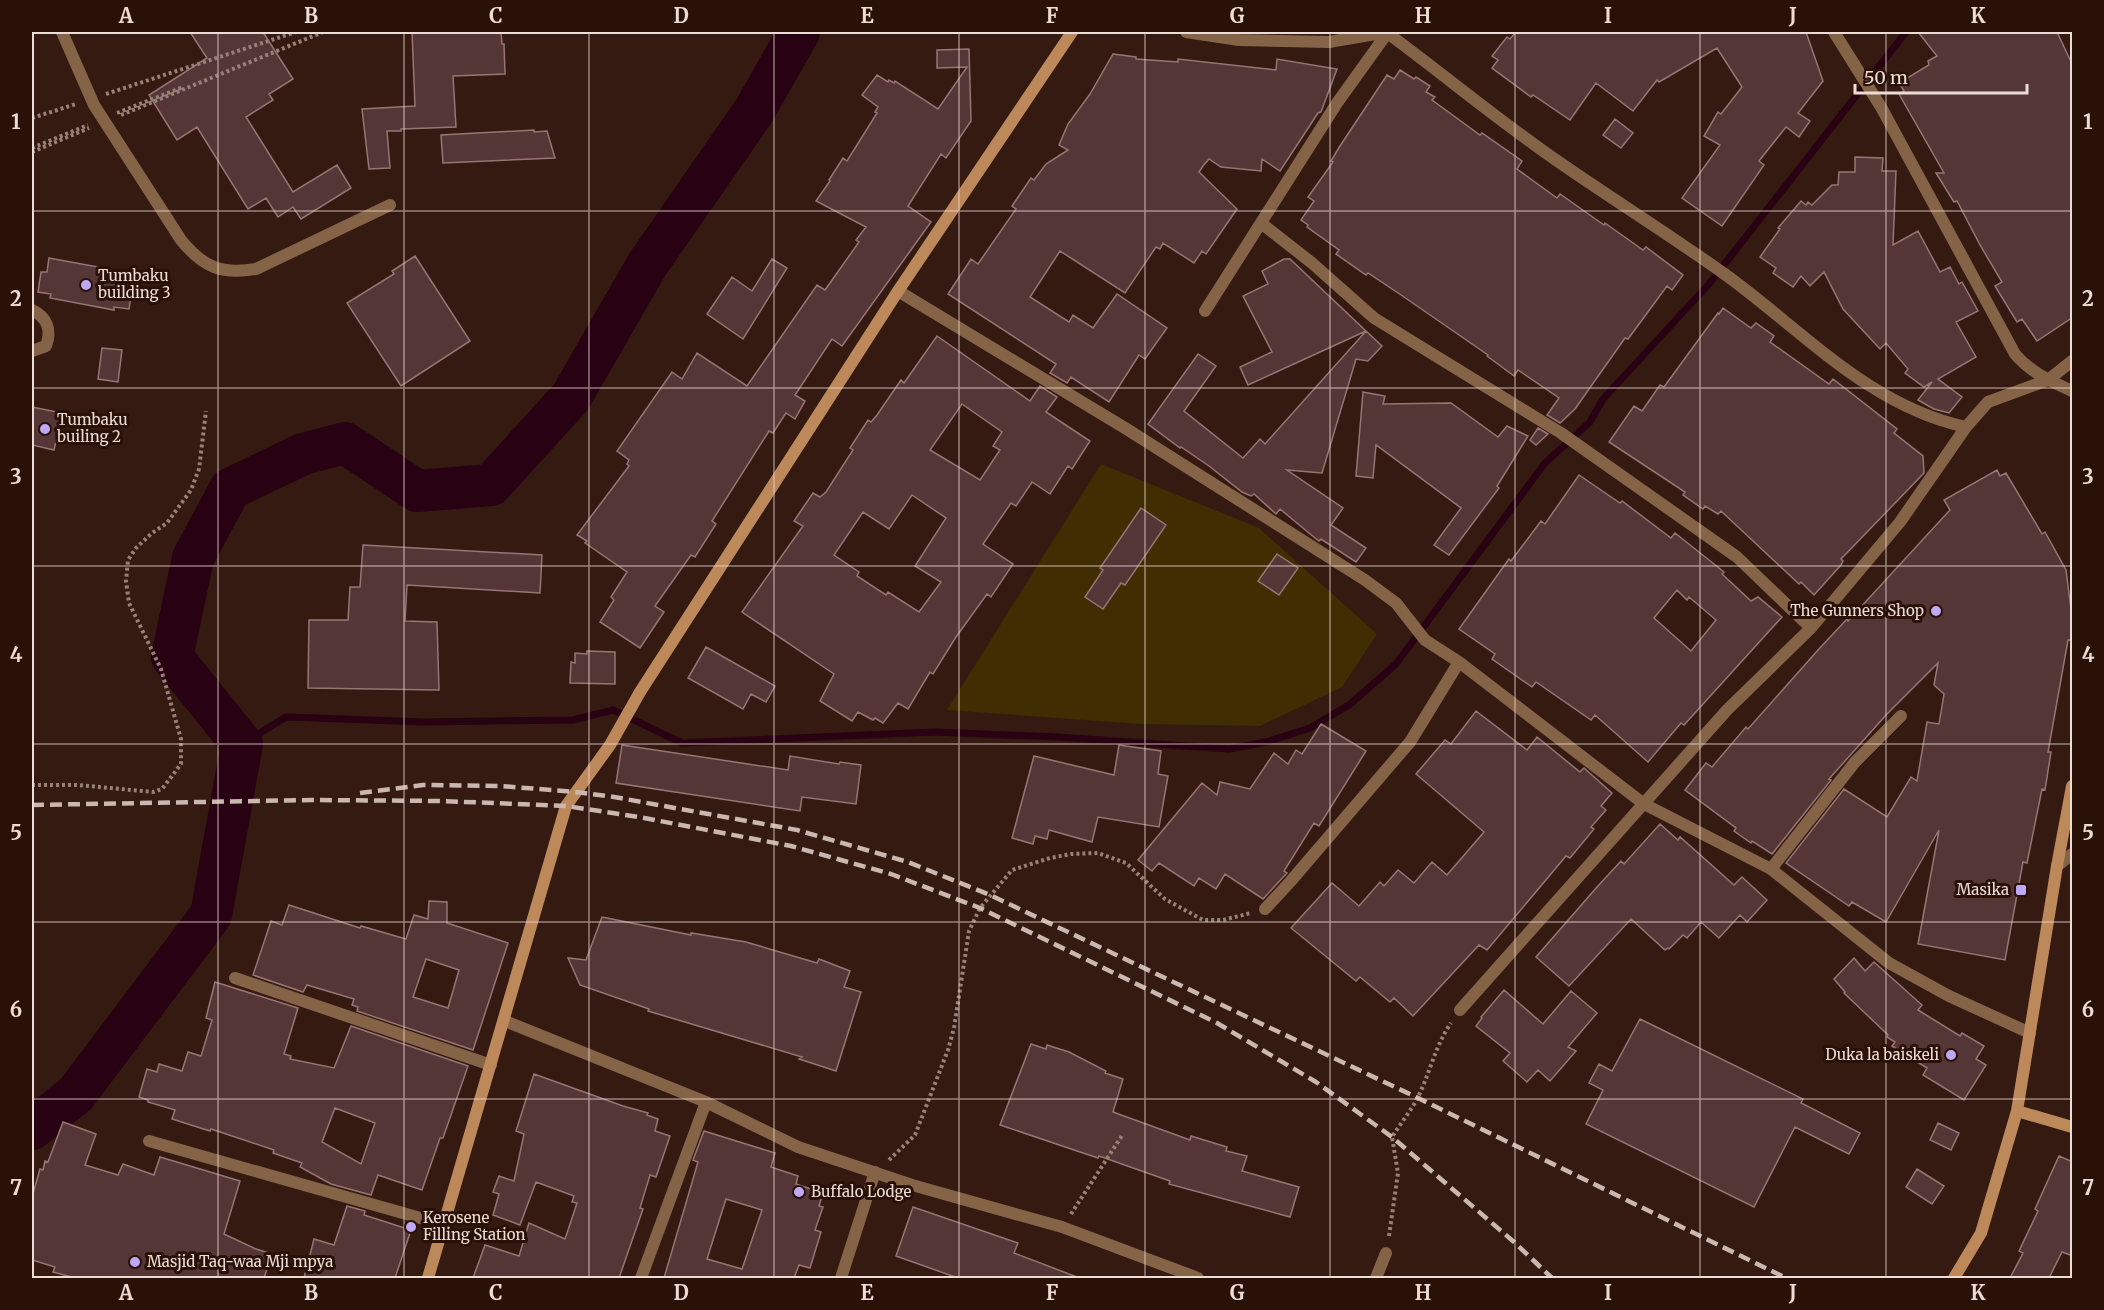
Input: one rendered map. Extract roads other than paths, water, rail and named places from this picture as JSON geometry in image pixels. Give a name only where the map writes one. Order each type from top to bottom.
[{"type":"street","points":[[62,32],[94,105],[181,240],[198,259],[206,264],[225,270],[256,269],[390,205]]},
{"type":"street","points":[[428,1278],[566,806],[610,745],[640,692],[898,291],[1072,32]]},
{"type":"street","points":[[1186,32],[1239,40],[1329,42],[1387,32],[1555,160],[1682,244],[1730,279],[1868,386],[1890,400],[1942,422],[1966,427]]},
{"type":"street","points":[[1205,311],[1337,103],[1387,32]]},
{"type":"street","points":[[1834,32],[1881,107],[2015,354],[2029,368],[2048,380],[2073,391]]},
{"type":"street","points":[[1261,223],[1312,263],[1374,318],[1561,433],[1737,557],[1811,628]]},
{"type":"street","points":[[898,291],[1125,428],[1365,579],[1396,603],[1425,640],[1460,662],[1644,804],[1771,869],[1888,963],[1949,996],[2030,1033]]},
{"type":"street","points":[[32,310],[41,314],[47,323],[50,335],[46,346],[32,351]]},
{"type":"street","points":[[1460,1010],[1603,847],[1728,710],[1811,628],[1900,522],[1966,427],[1989,402],[2048,380],[2073,361]]},
{"type":"street","points":[[1265,909],[1410,742],[1460,662]]},
{"type":"street","points":[[1771,869],[1854,762],[1900,716]]},
{"type":"street","points":[[1954,1278],[1981,1233],[2017,1111],[2057,867],[2073,786]]},
{"type":"street","points":[[2057,867],[2073,854]]},
{"type":"street","points":[[235,978],[491,1065]]},
{"type":"street","points":[[504,1021],[706,1102],[798,1147],[912,1185],[1062,1227],[1198,1278]]},
{"type":"street","points":[[641,1278],[706,1102]]},
{"type":"street","points":[[2017,1111],[2073,1127]]},
{"type":"street","points":[[149,1141],[445,1225]]},
{"type":"street","points":[[841,1278],[875,1172]]},
{"type":"street","points":[[1377,1278],[1386,1253]]},
{"type":"waterway","points":[[32,1129],[76,1094],[211,915],[242,744],[172,657],[193,558],[230,489],[303,454],[345,443],[417,491],[491,485],[571,397],[647,265],[754,111],[799,32]]},
{"type":"waterway","points":[[242,744],[286,717],[424,722],[573,720],[613,710],[682,743],[935,732],[1057,737],[1229,749],[1266,742],[1310,728],[1349,705],[1396,664],[1545,463],[1590,422],[1603,399],[1709,284],[1906,32]]},
{"type":"railway","points":[[360,793],[423,785],[501,786],[576,792],[797,830],[908,862],[990,895],[1418,1098],[1786,1278]]},
{"type":"railway","points":[[32,805],[312,800],[442,801],[566,806],[639,817],[791,846],[891,874],[980,908],[1217,1023],[1316,1082],[1392,1137],[1514,1242],[1552,1278]]},
{"type":"place","name":"Tumbaku building 3","points":[[86,285]]},
{"type":"place","name":"Tumbaku builing 2","points":[[45,429]]},
{"type":"place","name":"The Gunners Shop","points":[[1936,611]]},
{"type":"place","name":"Masika","points":[[2021,890]]},
{"type":"place","name":"Duka la baiskeli","points":[[1951,1055]]},
{"type":"place","name":"Buffalo Lodge","points":[[799,1192]]},
{"type":"place","name":"Kerosene Filling Station","points":[[411,1227]]},
{"type":"place","name":"Masjid Taq-waa Mji mpya","points":[[135,1262]]}]
